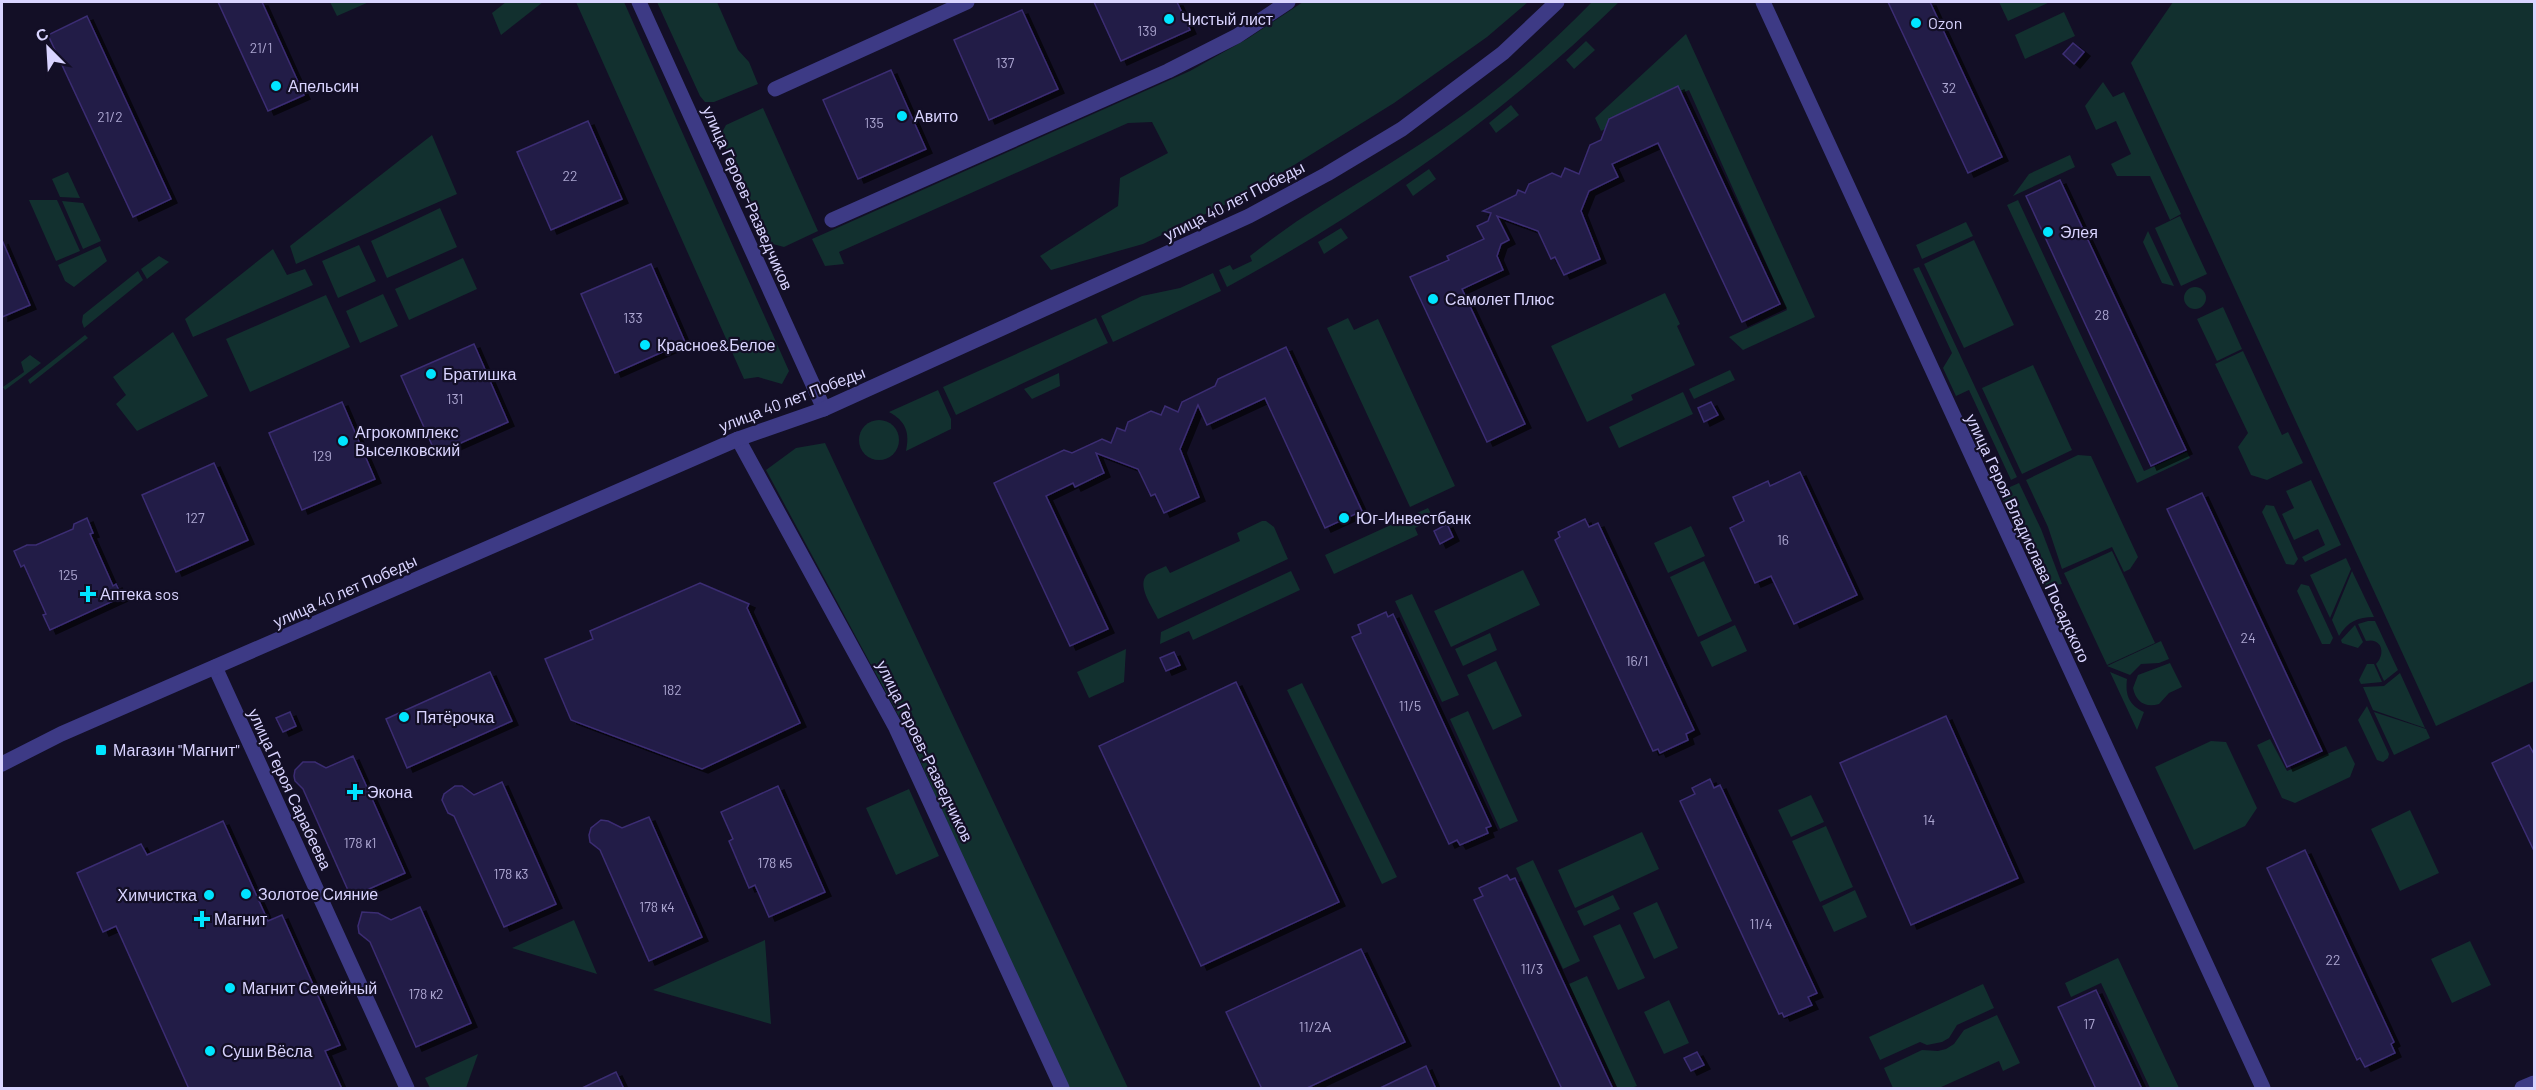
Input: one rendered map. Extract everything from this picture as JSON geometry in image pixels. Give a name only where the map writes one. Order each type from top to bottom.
[{"type":"street","name":"улица Героев-Разведчиков","points":[[639,2],[824,409]]},
{"type":"street","points":[[774,89],[967,2]]},
{"type":"street","points":[[832,220],[1168,71],[1237,36],[1288,2]]},
{"type":"street","name":"улица 40 лет Победы","points":[[2,764],[62,734],[738,439],[824,409],[1149,264],[1249,216],[1327,174],[1402,129],[1494,60],[1557,2]]},
{"type":"street","name":"улица Героя Владислава Посадского","points":[[1763,2],[2263,1089]]},
{"type":"street","name":"улица Героев-Разведчиков","points":[[738,439],[896,728],[1062,1089]]},
{"type":"street","name":"улица Героя Сарабеева","points":[[215,667],[407,1089]]},
{"type":"street","points":[[2522,1089],[2535,1083]]},
{"type":"green space","points":[[330,2],[369,2],[337,16]]},
{"type":"green space","points":[[506,2],[543,2],[501,35],[492,13]]},
{"type":"green space","points":[[576,2],[624,2],[789,371],[782,384],[758,377],[744,379]]},
{"type":"green space","points":[[657,2],[717,2],[738,50],[749,62],[758,84],[714,102],[705,102],[700,96]]},
{"type":"green space","points":[[1303,2],[1528,2],[1487,37],[1394,103],[1249,193],[1143,244],[1051,270],[1040,256],[1118,206],[1120,178],[1168,153],[1152,122],[1128,123],[839,252],[844,264],[825,266],[812,239],[1190,71],[1247,39]]},
{"type":"green space","points":[[1592,2],[1619,2],[1529,83],[1433,158],[1332,225],[1227,287],[1219,270],[1230,265],[1233,270],[1252,261],[1250,256],[1291,225],[1460,117],[1557,37]]},
{"type":"green space","points":[[1999,2],[2050,2],[2008,21]]},
{"type":"green space","points":[[2173,2],[2534,2],[2534,681],[2436,726],[2131,63]]},
{"type":"green space","points":[[2064,12],[2075,36],[2025,59],[2015,35]]},
{"type":"green space","points":[[1686,34],[1815,317],[1743,350],[1729,337],[1787,310],[1689,90],[1601,131],[1595,118]]},
{"type":"green space","points":[[1586,41],[1595,50],[1574,69],[1566,60]]},
{"type":"green space","points":[[2103,82],[2113,97],[2124,92],[2181,214],[2170,220],[2150,176],[2117,176],[2111,164],[2131,154],[2116,121],[2096,130],[2085,106]]},
{"type":"green space","points":[[1511,105],[1519,115],[1496,133],[1489,123]]},
{"type":"green space","points":[[763,108],[818,231],[784,247],[769,243],[720,136],[726,125]]},
{"type":"green space","points":[[432,135],[457,194],[296,264],[290,246]]},
{"type":"green space","points":[[2070,155],[2075,167],[2013,196],[2029,174]]},
{"type":"green space","points":[[1429,169],[1436,179],[1413,196],[1406,185]]},
{"type":"green space","points":[[68,172],[80,198],[60,197],[52,179]]},
{"type":"green space","points":[[29,200],[57,200],[80,251],[56,261]]},
{"type":"green space","points":[[2018,200],[2144,471],[2187,452],[2190,458],[2137,483],[2007,205]]},
{"type":"green space","points":[[62,201],[83,203],[101,241],[83,249]]},
{"type":"green space","points":[[440,208],[457,247],[387,278],[371,241]]},
{"type":"green space","points":[[2180,216],[2207,274],[2181,286],[2155,228]]},
{"type":"green space","points":[[1966,222],[1973,236],[1922,259],[1916,245]]},
{"type":"green space","points":[[1341,228],[1348,238],[1324,254],[1318,242]]},
{"type":"green space","points":[[2148,231],[2174,286],[2162,283],[2143,242]]},
{"type":"green space","points":[[1974,240],[2014,325],[1964,348],[1924,264]]},
{"type":"green space","points":[[359,245],[376,281],[338,298],[322,261]]},
{"type":"green space","points":[[100,246],[107,261],[74,287],[65,281],[58,265]]},
{"type":"green space","points":[[273,249],[287,275],[305,269],[313,285],[193,337],[185,319]]},
{"type":"green space","points":[[159,256],[169,262],[147,279],[141,269]]},
{"type":"green space","points":[[463,258],[477,289],[409,320],[395,289]]},
{"type":"green space","points":[[1919,267],[2017,477],[2011,480],[1969,390],[1956,396],[1943,368],[1952,353],[1913,269]]},
{"type":"green space","points":[[138,271],[143,280],[84,328],[83,315]]},
{"type":"green space","points":[[1213,273],[1221,291],[1113,342],[1101,316],[1142,296],[1180,288]]},
{"type":"green space","points":[[2195,287],[2203,290],[2206,298],[2203,306],[2195,309],[2187,306],[2184,298],[2187,290]]},
{"type":"green space","points":[[1665,293],[1680,324],[1677,326],[1695,365],[1631,395],[1633,400],[1587,422],[1551,346]]},
{"type":"green space","points":[[383,294],[398,326],[360,343],[346,311]]},
{"type":"green space","points":[[326,295],[350,347],[250,392],[226,339]]},
{"type":"green space","points":[[2223,307],[2242,349],[2217,361],[2197,319]]},
{"type":"green space","points":[[1096,318],[1108,343],[956,415],[943,387]]},
{"type":"green space","points":[[1348,318],[1354,330],[1378,319],[1455,486],[1410,507],[1327,328]]},
{"type":"green space","points":[[173,332],[208,396],[137,431],[116,404],[126,395],[113,377]]},
{"type":"green space","points":[[85,335],[88,338],[30,384],[28,380]]},
{"type":"green space","points":[[2243,351],[2282,435],[2288,432],[2303,463],[2267,480],[2251,475],[2238,447],[2248,433],[2215,364]]},
{"type":"green space","points":[[30,355],[41,363],[5,390],[3,387],[24,372],[21,362]]},
{"type":"green space","points":[[2033,365],[2072,450],[2022,474],[1982,388]]},
{"type":"green space","points":[[1730,370],[1735,380],[1694,399],[1689,389]]},
{"type":"green space","points":[[1059,373],[1060,386],[1032,399],[1024,389]]},
{"type":"green space","points":[[938,390],[951,419],[951,429],[906,451],[905,428],[899,419],[889,412]]},
{"type":"green space","points":[[1683,392],[1693,414],[1619,448],[1609,427]]},
{"type":"green space","points":[[879,420],[887,421],[893,426],[898,432],[898,448],[893,454],[887,459],[879,460],[871,459],[865,454],[860,448],[859,440],[860,432],[865,426],[871,421]]},
{"type":"green space","points":[[825,443],[1128,1088],[1060,1088],[910,737],[766,470],[796,448]]},
{"type":"green space","points":[[2078,455],[2091,456],[2138,557],[2130,569],[2124,572],[2112,547],[2062,569],[2048,527],[2026,480]]},
{"type":"green space","points":[[2311,480],[2341,545],[2305,562],[2302,557],[2325,545],[2318,529],[2294,540],[2282,514],[2294,508],[2286,491]]},
{"type":"green space","points":[[2019,483],[2041,529],[2062,584],[2044,587],[2002,498],[2010,487]]},
{"type":"green space","points":[[2266,505],[2274,506],[2298,559],[2294,565],[2286,564],[2262,512]]},
{"type":"green space","points":[[1428,508],[1434,519],[1415,528],[1418,535],[1334,574],[1325,555]]},
{"type":"green space","points":[[1262,521],[1274,527],[1288,559],[1158,619],[1144,590],[1144,578],[1148,574],[1166,566],[1170,573],[1240,541],[1237,533]]},
{"type":"green space","points":[[1691,526],[1705,556],[1668,573],[1654,543]]},
{"type":"green space","points":[[2112,551],[2155,643],[2107,665],[2064,573]]},
{"type":"green space","points":[[2346,558],[2351,569],[2330,618],[2310,575]]},
{"type":"green space","points":[[1704,561],[1732,621],[1698,637],[1670,577]]},
{"type":"green space","points":[[1523,570],[1540,605],[1451,647],[1434,611]]},
{"type":"green space","points":[[1291,571],[1300,590],[1193,640],[1189,631],[1160,644],[1161,632]]},
{"type":"green space","points":[[2352,571],[2374,617],[2354,621],[2339,636],[2332,620]]},
{"type":"green space","points":[[2301,584],[2309,586],[2333,638],[2330,644],[2322,644],[2297,591]]},
{"type":"green space","points":[[1412,594],[1459,695],[1442,702],[1395,601]]},
{"type":"green space","points":[[2375,621],[2398,670],[2384,681],[2376,664],[2381,656],[2381,647],[2371,640],[2366,641],[2358,624]]},
{"type":"green space","points":[[1735,625],[1747,651],[1712,667],[1700,642]]},
{"type":"green space","points":[[2355,625],[2363,642],[2358,648],[2342,643],[2341,640]]},
{"type":"green space","points":[[1490,633],[1497,650],[1463,666],[1455,649]]},
{"type":"green space","points":[[2161,641],[2169,659],[2159,663],[2141,664],[2130,675],[2107,666]]},
{"type":"green space","points":[[1126,649],[1124,682],[1089,698],[1077,672]]},
{"type":"green space","points":[[1496,661],[1522,716],[1493,730],[1467,675]]},
{"type":"green space","points":[[2170,663],[2182,687],[2169,693],[2159,704],[2142,703],[2136,697],[2133,688],[2138,675]]},
{"type":"green space","points":[[2367,664],[2374,664],[2382,682],[2361,684],[2359,680]]},
{"type":"green space","points":[[2110,672],[2127,679],[2129,699],[2144,712],[2137,730]]},
{"type":"green space","points":[[2400,673],[2425,728],[2373,710],[2363,687],[2384,686]]},
{"type":"green space","points":[[1302,683],[1397,877],[1382,884],[1287,690]]},
{"type":"green space","points":[[2367,706],[2389,754],[2383,762],[2377,760],[2358,720]]},
{"type":"green space","points":[[1468,711],[1518,821],[1500,829],[1450,719]]},
{"type":"green space","points":[[2374,712],[2426,729],[2430,738],[2394,755]]},
{"type":"green space","points":[[2270,739],[2287,771],[2346,746],[2355,764],[2350,777],[2295,803],[2282,798],[2257,745]]},
{"type":"green space","points":[[2211,741],[2226,742],[2257,808],[2245,826],[2194,850],[2155,767]]},
{"type":"green space","points":[[909,789],[939,856],[896,875],[866,808]]},
{"type":"green space","points":[[1811,795],[1824,822],[1791,837],[1778,810]]},
{"type":"green space","points":[[2410,810],[2439,873],[2400,891],[2371,829]]},
{"type":"green space","points":[[1826,826],[1853,887],[1820,902],[1792,841]]},
{"type":"green space","points":[[1642,832],[1659,869],[1575,908],[1558,870]]},
{"type":"green space","points":[[1533,860],[1580,961],[1563,969],[1516,868]]},
{"type":"green space","points":[[1855,890],[1867,917],[1834,932],[1822,906]]},
{"type":"green space","points":[[1613,895],[1620,909],[1584,926],[1577,911]]},
{"type":"green space","points":[[1657,902],[1678,948],[1654,959],[1633,913]]},
{"type":"green space","points":[[574,920],[597,974],[512,948]]},
{"type":"green space","points":[[1620,924],[1645,978],[1618,990],[1593,936]]},
{"type":"green space","points":[[765,940],[771,1024],[653,990]]},
{"type":"green space","points":[[2470,941],[2491,985],[2452,1003],[2431,959]]},
{"type":"green space","points":[[2118,958],[2179,1088],[2150,1088],[2101,983],[2071,997],[2065,983]]},
{"type":"green space","points":[[1587,976],[1637,1086],[1617,1088],[1569,984]]},
{"type":"green space","points":[[1983,984],[1994,1008],[1957,1025],[1949,1038],[1942,1042],[1927,1045],[1920,1042],[1880,1060],[1869,1037]]},
{"type":"green space","points":[[1669,1000],[1689,1043],[1664,1054],[1644,1012]]},
{"type":"green space","points":[[1997,1015],[2020,1063],[2003,1071],[1999,1061],[1939,1088],[1893,1088],[1884,1068],[1922,1050],[1946,1049],[1954,1044],[1964,1030]]},
{"type":"green space","points":[[478,1054],[466,1088],[430,1088],[425,1078]]},
{"type":"building","points":[[218,2],[262,2],[304,95],[268,111]]},
{"type":"building","points":[[1094,2],[1177,2],[1190,30],[1121,61]]},
{"type":"building","points":[[1888,2],[1930,2],[2002,157],[1968,173]]},
{"type":"building","points":[[1022,10],[1058,89],[989,120],[954,40]]},
{"type":"building","points":[[87,16],[171,199],[133,217],[48,35]]},
{"type":"building","points":[[2073,43],[2084,52],[2074,64],[2063,54]]},
{"type":"building","points":[[891,70],[926,149],[858,179],[823,100]]},
{"type":"building","points":[[1678,86],[1780,304],[1742,322],[1658,143],[1612,164],[1618,177],[1589,191],[1581,211],[1600,259],[1564,275],[1555,257],[1551,259],[1538,231],[1497,216],[1509,240],[1501,244],[1497,256],[1503,270],[1462,289],[1525,424],[1487,442],[1410,277],[1449,260],[1447,256],[1484,239],[1477,226],[1488,221],[1491,213],[1483,211],[1516,195],[1518,190],[1525,193],[1529,184],[1552,173],[1561,177],[1565,168],[1579,174],[1590,145],[1601,140],[1609,119]]},
{"type":"building","points":[[588,121],[622,199],[551,230],[517,152]]},
{"type":"building","points":[[2060,180],[2186,450],[2151,466],[2026,196]]},
{"type":"building","points":[[2,240],[30,305],[2,317]]},
{"type":"building","points":[[651,264],[685,342],[615,373],[581,294]]},
{"type":"building","points":[[474,344],[508,422],[436,454],[401,376]]},
{"type":"building","points":[[1286,347],[1362,511],[1325,528],[1265,398],[1207,425],[1198,405],[1180,449],[1199,497],[1164,513],[1155,494],[1151,496],[1138,469],[1096,453],[1104,473],[1075,487],[1073,483],[1046,496],[1108,629],[1070,646],[994,483],[1064,450],[1072,453],[1102,439],[1111,443],[1117,428],[1125,431],[1128,422],[1151,411],[1161,415],[1165,406],[1178,412],[1182,402],[1215,386],[1218,379]]},
{"type":"building","points":[[342,402],[375,479],[302,510],[269,433]]},
{"type":"building","points":[[1711,402],[1718,415],[1704,422],[1698,408]]},
{"type":"building","points":[[214,463],[248,540],[176,572],[142,495]]},
{"type":"building","points":[[1800,472],[1857,595],[1794,624],[1771,576],[1755,583],[1730,528],[1744,521],[1733,497],[1768,481],[1770,486]]},
{"type":"building","points":[[2202,493],[2322,751],[2287,767],[2167,509]]},
{"type":"building","points":[[87,518],[93,533],[90,534],[113,586],[116,584],[122,597],[50,630],[43,615],[46,614],[24,565],[21,567],[14,551],[27,545],[36,545],[73,529],[74,524]]},
{"type":"building","points":[[1585,519],[1589,527],[1598,523],[1694,730],[1686,734],[1688,740],[1660,753],[1658,749],[1653,751],[1555,540],[1560,537],[1558,532]]},
{"type":"building","points":[[1447,524],[1453,537],[1440,544],[1434,531]]},
{"type":"building","points":[[700,583],[749,604],[747,608],[800,723],[702,769],[571,720],[545,659],[593,639],[590,631]]},
{"type":"building","points":[[1386,612],[1388,617],[1393,614],[1491,826],[1486,828],[1488,833],[1460,845],[1457,840],[1449,844],[1352,637],[1361,633],[1358,625]]},
{"type":"building","points":[[1174,652],[1180,665],[1166,671],[1160,658]]},
{"type":"building","points":[[490,672],[512,721],[407,768],[386,719]]},
{"type":"building","points":[[1236,682],[1339,902],[1201,966],[1099,746]]},
{"type":"building","points":[[290,712],[296,726],[283,732],[276,718]]},
{"type":"building","points":[[1946,716],[2018,878],[1911,925],[1840,763]]},
{"type":"building","points":[[2529,745],[2535,756],[2535,853],[2492,763]]},
{"type":"building","points":[[353,756],[405,873],[351,897],[303,789],[295,781],[294,776],[295,770],[303,762],[315,762],[326,768]]},
{"type":"building","points":[[1710,779],[1714,788],[1720,785],[1817,993],[1808,997],[1812,1005],[1784,1017],[1782,1013],[1779,1014],[1680,801],[1695,794],[1692,788]]},
{"type":"building","points":[[502,782],[556,904],[504,927],[454,816],[448,813],[442,800],[444,794],[455,786],[462,786],[474,795]]},
{"type":"building","points":[[778,786],[825,892],[769,917],[755,885],[749,888],[729,841],[733,839],[721,812]]},
{"type":"building","points":[[649,817],[702,937],[649,961],[600,850],[590,842],[589,835],[591,828],[601,820],[622,828]]},
{"type":"building","name":"Магнит Семейный","points":[[223,821],[268,921],[282,915],[340,1045],[325,1051],[342,1089],[189,1089],[116,926],[103,932],[77,873],[141,844],[147,855]]},
{"type":"building","points":[[2305,850],[2394,1042],[2391,1044],[2395,1053],[2365,1067],[2360,1058],[2357,1060],[2267,868]]},
{"type":"building","points":[[1507,875],[1510,880],[1515,878],[1613,1089],[1562,1089],[1474,900],[1483,896],[1479,888]]},
{"type":"building","points":[[420,907],[471,1023],[416,1047],[370,942],[359,933],[358,926],[362,912],[378,913],[391,920]]},
{"type":"building","points":[[1361,949],[1405,1042],[1305,1089],[1262,1089],[1226,1012]]},
{"type":"building","points":[[2096,990],[2142,1089],[2096,1089],[2058,1007]]},
{"type":"building","points":[[1697,1052],[1704,1065],[1691,1071],[1684,1058]]},
{"type":"building","points":[[1426,1066],[1436,1089],[1378,1089]]},
{"type":"building","points":[[616,1072],[624,1089],[580,1089]]},
{"type":"place","name":"Чистый лист","points":[[1169,19]]},
{"type":"place","name":"Ozon","points":[[1916,23]]},
{"type":"place","name":"Апельсин","points":[[276,86]]},
{"type":"place","name":"Авито","points":[[902,116]]},
{"type":"place","name":"Элея","points":[[2048,232]]},
{"type":"place","name":"Самолет Плюс","points":[[1433,299]]},
{"type":"place","name":"Красное&Белое","points":[[645,345]]},
{"type":"place","name":"Братишка","points":[[431,374]]},
{"type":"place","name":"Агрокомплекс Выселковский","points":[[343,441]]},
{"type":"place","name":"Юг-Инвестбанк","points":[[1344,518]]},
{"type":"place","name":"Аптека sos","points":[[88,594]]},
{"type":"place","name":"Пятёрочка","points":[[404,717]]},
{"type":"place","name":"Магазин \"Магнит\"","points":[[101,750]]},
{"type":"place","name":"Экона","points":[[355,792]]},
{"type":"place","name":"Золотое Сияние","points":[[246,894]]},
{"type":"place","name":"Химчистка","points":[[209,895]]},
{"type":"place","name":"Магнит","points":[[202,919]]},
{"type":"place","name":"Магнит Семейный","points":[[230,988]]},
{"type":"place","name":"Суши Вёсла","points":[[210,1051]]}]
